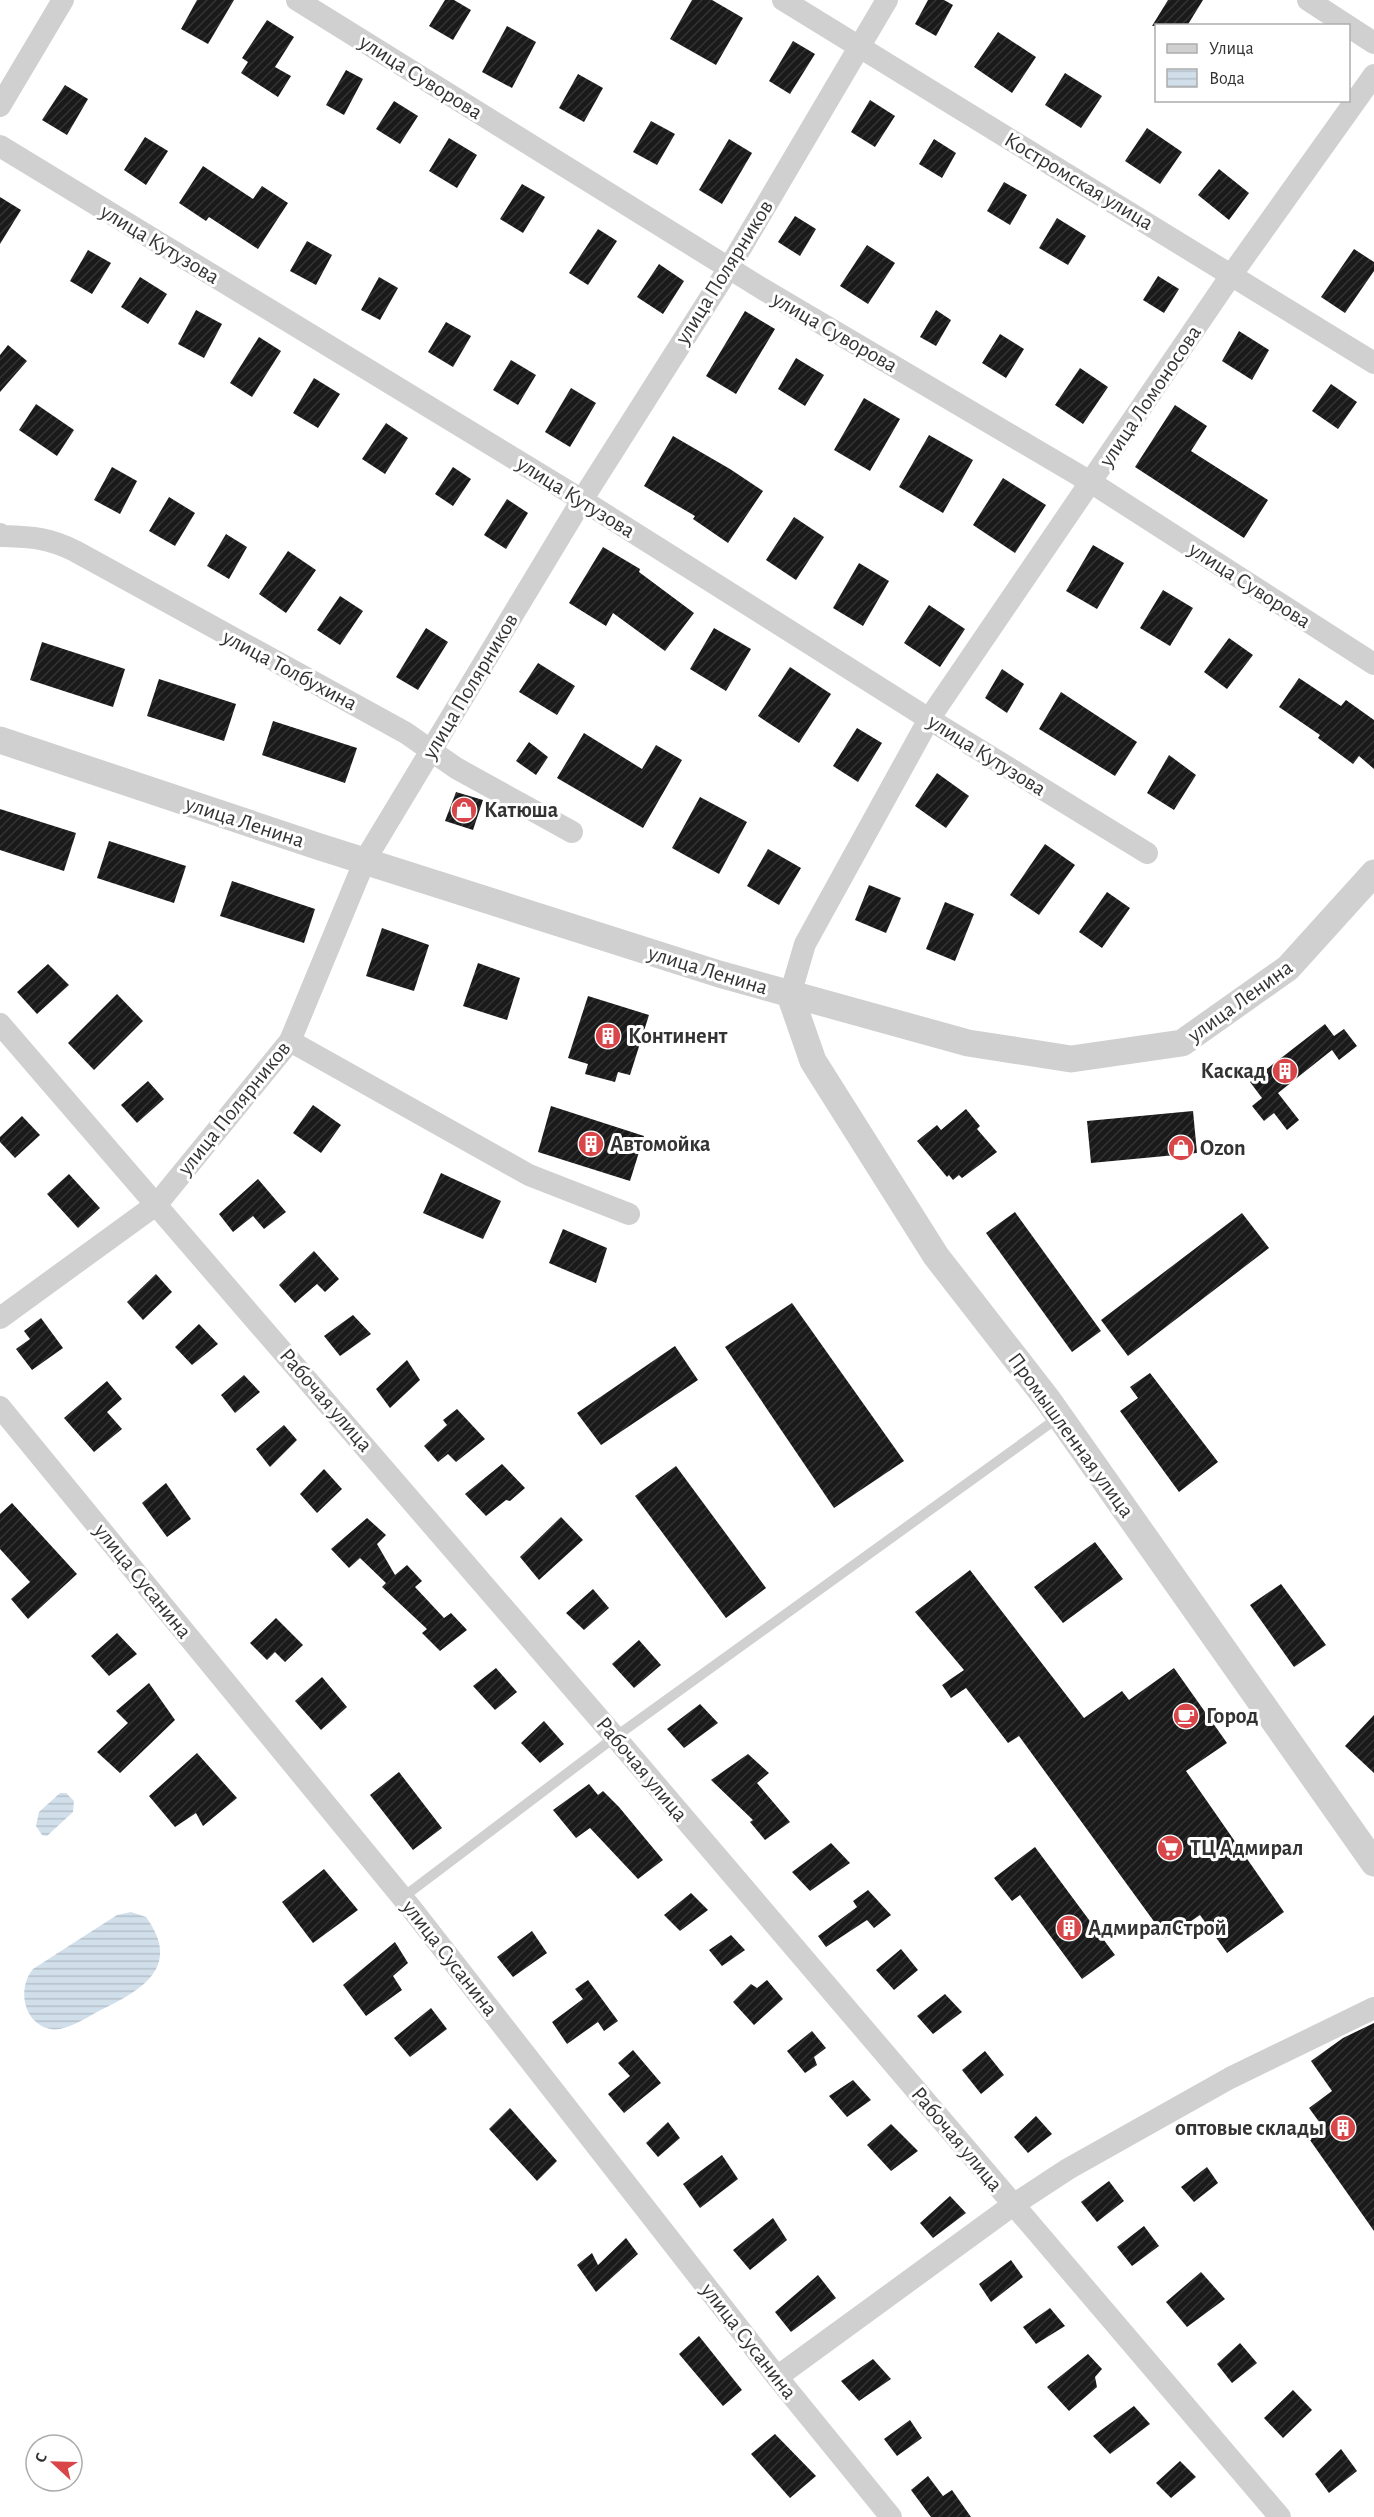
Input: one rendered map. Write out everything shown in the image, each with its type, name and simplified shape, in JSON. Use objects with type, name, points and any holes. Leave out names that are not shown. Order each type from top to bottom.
[{"type":"street","points":[[0,105],[62,0]]},
{"type":"street","name":"улица Суворова","points":[[297,0],[729,268],[1092,483],[1374,664]]},
{"type":"street","name":"Костромская улица","points":[[783,0],[1374,363]]},
{"type":"street","name":"улица Полярников","points":[[0,1318],[157,1204],[290,1041],[365,860],[582,500],[729,268],[887,0]]},
{"type":"street","points":[[1308,0],[1345,24]]},
{"type":"street","points":[[1350,27],[1374,43]]},
{"type":"street","name":"улица Ломоносова","points":[[790,995],[805,944],[929,719],[1092,483],[1232,274],[1374,75]]},
{"type":"street","name":"улица Кутузова","points":[[0,147],[582,500],[929,719],[1147,853]]},
{"type":"street","name":"улица Толбухина","points":[[0,535],[54,541],[406,733],[456,768],[572,832]]},
{"type":"street","name":"улица Ленина","points":[[0,740],[365,860],[790,995],[968,1043],[1071,1059],[1182,1043],[1288,968],[1374,873]]},
{"type":"street","name":"Промышленная улица","points":[[790,995],[813,1061],[930,1246],[1059,1417],[1374,1863]]},
{"type":"street","name":"Рабочая улица","points":[[0,1024],[615,1737],[1280,2517]]},
{"type":"street","points":[[290,1041],[529,1175],[629,1214]]},
{"type":"street","name":"улица Сусанина","points":[[0,1407],[402,1898],[777,2377],[891,2517]]},
{"type":"street","points":[[777,2377],[1013,2205],[1068,2169],[1230,2078],[1374,2008]]},
{"type":"lane","points":[[402,1898],[615,1737],[1059,1417]]},
{"type":"water","points":[[60,1793],[66,1793],[74,1801],[73,1812],[47,1836],[42,1835],[36,1826],[39,1812]]},
{"type":"water","points":[[131,1912],[146,1917],[156,1935],[160,1951],[158,1965],[151,1976],[141,1987],[127,1996],[68,2027],[50,2029],[34,2020],[25,2004],[24,1995],[28,1977],[33,1969],[117,1915]]},
{"type":"building","points":[[197,0],[234,0],[208,44],[181,29]]},
{"type":"building","points":[[445,0],[454,0],[471,10],[453,40],[429,26]]},
{"type":"building","points":[[692,0],[712,0],[743,18],[716,65],[670,39]]},
{"type":"building","points":[[928,0],[944,0],[953,5],[936,36],[915,24]]},
{"type":"building","points":[[1168,0],[1203,0],[1188,24],[1155,24],[1152,26]]},
{"type":"building","points":[[267,20],[294,37],[275,67],[291,76],[278,97],[241,73],[248,62],[242,58]]},
{"type":"building","points":[[507,26],[536,42],[512,88],[482,72]]},
{"type":"building","points":[[998,32],[1036,57],[1012,93],[974,67]]},
{"type":"building","points":[[793,41],[815,54],[790,94],[769,81]]},
{"type":"building","points":[[346,70],[363,79],[344,115],[326,105]]},
{"type":"building","points":[[1065,73],[1102,96],[1081,128],[1045,105]]},
{"type":"building","points":[[578,74],[603,88],[584,122],[559,108]]},
{"type":"building","points":[[65,85],[88,99],[67,135],[42,120]]},
{"type":"building","points":[[870,100],[895,116],[875,147],[851,132]]},
{"type":"building","points":[[394,101],[418,116],[400,144],[376,129]]},
{"type":"building","points":[[651,121],[675,134],[657,165],[633,152]]},
{"type":"building","points":[[1147,128],[1182,152],[1160,184],[1125,161]]},
{"type":"building","points":[[145,137],[168,151],[146,185],[124,170]]},
{"type":"building","points":[[449,138],[477,155],[457,188],[429,171]]},
{"type":"building","points":[[729,139],[752,153],[722,204],[699,190]]},
{"type":"building","points":[[934,139],[956,153],[942,178],[919,164]]},
{"type":"building","points":[[203,166],[253,199],[262,186],[288,203],[258,249],[209,217],[206,221],[179,203]]},
{"type":"building","points":[[1219,169],[1249,193],[1229,220],[1198,195]]},
{"type":"building","points":[[1004,182],[1027,195],[1010,225],[987,211]]},
{"type":"building","points":[[522,184],[545,197],[523,233],[500,219]]},
{"type":"building","points":[[0,197],[21,210],[0,244]]},
{"type":"building","points":[[795,216],[816,229],[800,256],[778,242]]},
{"type":"building","points":[[1057,218],[1086,236],[1068,265],[1039,248]]},
{"type":"building","points":[[598,229],[617,241],[588,285],[569,273]]},
{"type":"building","points":[[307,241],[332,255],[316,285],[290,271]]},
{"type":"building","points":[[867,245],[895,263],[868,304],[840,286]]},
{"type":"building","points":[[1354,249],[1374,262],[1374,271],[1345,313],[1321,297]]},
{"type":"building","points":[[88,250],[111,263],[92,294],[70,281]]},
{"type":"building","points":[[659,264],[684,281],[663,314],[637,297]]},
{"type":"building","points":[[1158,276],[1179,289],[1164,313],[1143,300]]},
{"type":"building","points":[[140,277],[167,294],[148,324],[121,307]]},
{"type":"building","points":[[379,277],[398,288],[380,320],[361,310]]},
{"type":"building","points":[[196,310],[222,324],[204,358],[178,344]]},
{"type":"building","points":[[936,310],[951,320],[936,346],[920,337]]},
{"type":"building","points":[[745,311],[775,329],[736,394],[706,376]]},
{"type":"building","points":[[446,322],[471,336],[453,367],[428,352]]},
{"type":"building","points":[[1239,331],[1269,350],[1252,380],[1222,361]]},
{"type":"building","points":[[1000,334],[1024,349],[1006,378],[982,363]]},
{"type":"building","points":[[259,337],[281,351],[252,397],[230,383]]},
{"type":"building","points":[[8,345],[27,361],[0,392],[0,355]]},
{"type":"building","points":[[796,358],[824,375],[805,406],[778,389]]},
{"type":"building","points":[[511,360],[536,375],[518,405],[493,390]]},
{"type":"building","points":[[1080,368],[1108,387],[1083,424],[1055,405]]},
{"type":"building","points":[[314,378],[340,394],[318,428],[293,413]]},
{"type":"building","points":[[1331,384],[1357,402],[1338,429],[1312,411]]},
{"type":"building","points":[[571,388],[596,403],[570,447],[545,432]]},
{"type":"building","points":[[864,398],[900,419],[870,471],[834,450]]},
{"type":"building","points":[[36,404],[74,430],[57,456],[19,430]]},
{"type":"building","points":[[1175,405],[1207,426],[1191,451],[1268,500],[1244,538],[1135,467]]},
{"type":"building","points":[[386,423],[408,438],[385,474],[362,459]]},
{"type":"building","points":[[929,435],[973,460],[943,513],[899,487]]},
{"type":"building","points":[[673,436],[763,491],[728,543],[693,519],[695,516],[644,486]]},
{"type":"building","points":[[112,467],[137,481],[120,514],[94,500]]},
{"type":"building","points":[[453,467],[471,479],[453,506],[435,494]]},
{"type":"building","points":[[1003,478],[1046,505],[1015,553],[973,525]]},
{"type":"building","points":[[169,497],[195,513],[175,546],[149,531]]},
{"type":"building","points":[[507,499],[528,513],[506,549],[484,535]]},
{"type":"building","points":[[794,517],[824,537],[796,580],[766,560]]},
{"type":"building","points":[[226,534],[247,547],[229,579],[207,566]]},
{"type":"building","points":[[1093,545],[1124,563],[1097,609],[1066,591]]},
{"type":"building","points":[[603,547],[640,569],[639,572],[694,613],[665,651],[613,613],[606,626],[569,603]]},
{"type":"building","points":[[288,551],[316,570],[286,613],[259,594]]},
{"type":"building","points":[[859,563],[889,581],[863,626],[833,608]]},
{"type":"building","points":[[1163,590],[1193,608],[1170,646],[1140,628]]},
{"type":"building","points":[[340,596],[363,611],[340,645],[317,630]]},
{"type":"building","points":[[929,605],[965,629],[940,667],[904,643]]},
{"type":"building","points":[[426,628],[448,642],[418,690],[396,677]]},
{"type":"building","points":[[714,628],[751,649],[726,691],[690,669]]},
{"type":"building","points":[[1229,638],[1253,655],[1227,689],[1204,672]]},
{"type":"building","points":[[42,642],[125,669],[113,707],[30,680]]},
{"type":"building","points":[[538,663],[575,686],[557,715],[519,692]]},
{"type":"building","points":[[790,667],[831,694],[799,743],[758,716]]},
{"type":"building","points":[[1002,669],[1024,684],[1007,713],[985,698]]},
{"type":"building","points":[[1299,678],[1341,706],[1346,700],[1374,720],[1374,769],[1359,756],[1353,764],[1318,738],[1320,735],[1279,707]]},
{"type":"building","points":[[159,679],[236,704],[224,741],[147,716]]},
{"type":"building","points":[[1061,692],[1137,742],[1115,776],[1039,729]]},
{"type":"building","points":[[273,721],[357,748],[345,783],[262,755]]},
{"type":"building","points":[[857,728],[882,743],[858,782],[833,766]]},
{"type":"building","points":[[584,733],[642,769],[656,745],[682,760],[643,828],[557,778]]},
{"type":"building","points":[[529,742],[548,757],[536,775],[516,761]]},
{"type":"building","points":[[1169,755],[1196,775],[1174,810],[1147,793]]},
{"type":"building","points":[[937,773],[969,796],[946,828],[915,806]]},
{"type":"building","name":"Катюша","points":[[456,792],[483,800],[473,830],[445,821]]},
{"type":"building","points":[[700,797],[747,822],[719,874],[672,848]]},
{"type":"building","points":[[0,809],[76,833],[64,871],[0,850]]},
{"type":"building","points":[[109,841],[186,866],[174,903],[97,878]]},
{"type":"building","points":[[1045,844],[1075,865],[1039,915],[1010,895]]},
{"type":"building","points":[[768,849],[801,868],[779,905],[747,886]]},
{"type":"building","points":[[232,881],[315,909],[304,943],[220,916]]},
{"type":"building","points":[[869,885],[901,898],[886,933],[855,920]]},
{"type":"building","points":[[1107,892],[1130,908],[1102,948],[1079,932]]},
{"type":"building","points":[[945,902],[974,914],[955,961],[926,949]]},
{"type":"building","points":[[382,928],[429,945],[414,991],[366,976]]},
{"type":"building","points":[[478,963],[520,978],[507,1020],[463,1006]]},
{"type":"building","points":[[48,964],[69,985],[37,1014],[17,992]]},
{"type":"building","points":[[117,994],[143,1021],[94,1070],[68,1043]]},
{"type":"building","name":"Континент","points":[[588,996],[649,1015],[630,1075],[618,1072],[615,1082],[585,1074],[588,1064],[568,1058]]},
{"type":"building","name":"Каскад","points":[[1325,1024],[1334,1036],[1344,1029],[1357,1046],[1339,1060],[1332,1050],[1278,1093],[1299,1120],[1287,1130],[1274,1113],[1264,1121],[1252,1106],[1262,1098],[1250,1082]]},
{"type":"building","points":[[148,1081],[164,1099],[137,1123],[121,1105]]},
{"type":"building","points":[[313,1105],[341,1125],[321,1153],[293,1133]]},
{"type":"building","name":"Автомойка","points":[[551,1106],[644,1136],[630,1181],[538,1152]]},
{"type":"building","points":[[966,1109],[980,1126],[977,1129],[997,1152],[962,1178],[959,1175],[953,1180],[949,1175],[947,1177],[917,1141],[937,1125],[941,1130]]},
{"type":"building","points":[[1193,1111],[1197,1153],[1091,1163],[1087,1121]]},
{"type":"building","points":[[22,1116],[40,1135],[15,1158],[0,1142],[0,1137]]},
{"type":"building","points":[[441,1173],[501,1201],[483,1239],[423,1213]]},
{"type":"building","points":[[69,1174],[100,1208],[78,1228],[47,1194]]},
{"type":"building","points":[[258,1179],[286,1212],[264,1229],[253,1216],[233,1232],[219,1214]]},
{"type":"building","points":[[1015,1212],[1101,1331],[1072,1352],[986,1233]]},
{"type":"building","points":[[1242,1213],[1269,1248],[1128,1356],[1101,1320]]},
{"type":"building","points":[[563,1229],[607,1248],[596,1283],[549,1263]]},
{"type":"building","points":[[314,1251],[339,1279],[325,1292],[317,1284],[295,1303],[279,1285]]},
{"type":"building","points":[[156,1274],[172,1292],[143,1320],[127,1302]]},
{"type":"building","points":[[792,1303],[904,1461],[834,1508],[725,1347]]},
{"type":"building","points":[[353,1315],[371,1334],[340,1356],[324,1336]]},
{"type":"building","points":[[41,1318],[63,1348],[32,1370],[16,1349],[30,1339],[24,1331]]},
{"type":"building","points":[[199,1324],[218,1344],[192,1365],[175,1347]]},
{"type":"building","points":[[675,1346],[698,1380],[601,1445],[577,1413]]},
{"type":"building","points":[[407,1360],[420,1380],[390,1408],[376,1389]]},
{"type":"building","points":[[1150,1373],[1218,1462],[1179,1492],[1120,1411],[1138,1398],[1130,1387]]},
{"type":"building","points":[[244,1375],[260,1392],[235,1413],[221,1395]]},
{"type":"building","points":[[107,1381],[122,1399],[107,1412],[122,1429],[94,1452],[64,1418]]},
{"type":"building","points":[[457,1409],[485,1439],[456,1462],[448,1454],[438,1462],[424,1446],[447,1425],[443,1420]]},
{"type":"building","points":[[284,1425],[297,1440],[270,1467],[256,1449]]},
{"type":"building","points":[[502,1464],[525,1488],[510,1501],[506,1500],[486,1516],[465,1494]]},
{"type":"building","points":[[676,1466],[766,1588],[726,1618],[635,1496]]},
{"type":"building","points":[[324,1469],[342,1489],[317,1513],[300,1494]]},
{"type":"building","points":[[166,1483],[191,1519],[167,1537],[142,1503]]},
{"type":"building","points":[[12,1503],[77,1574],[28,1619],[11,1599],[30,1582],[0,1549],[0,1514]]},
{"type":"building","points":[[561,1517],[583,1540],[539,1580],[520,1557]]},
{"type":"building","points":[[367,1518],[386,1535],[377,1544],[395,1575],[407,1565],[422,1581],[415,1587],[444,1618],[451,1613],[467,1630],[440,1651],[422,1633],[427,1629],[382,1587],[386,1583],[360,1558],[349,1568],[331,1549]]},
{"type":"building","points":[[1095,1542],[1123,1579],[1063,1623],[1034,1587]]},
{"type":"building","name":"ТЦ Адмирал","points":[[970,1570],[1084,1718],[1122,1691],[1129,1700],[1174,1668],[1227,1743],[1186,1771],[1284,1912],[1227,1953],[1200,1915],[1166,1938],[1019,1736],[1008,1743],[966,1688],[951,1698],[942,1685],[964,1670],[915,1612]]},
{"type":"building","points":[[1281,1584],[1326,1645],[1294,1667],[1250,1605]]},
{"type":"building","points":[[593,1589],[609,1608],[584,1630],[566,1613]]},
{"type":"building","points":[[276,1618],[303,1645],[285,1662],[275,1652],[267,1660],[250,1643]]},
{"type":"building","points":[[117,1633],[137,1654],[109,1676],[91,1656]]},
{"type":"building","points":[[639,1640],[661,1665],[634,1688],[612,1664]]},
{"type":"building","points":[[496,1668],[517,1692],[495,1710],[473,1686]]},
{"type":"building","points":[[322,1677],[347,1707],[321,1730],[295,1701]]},
{"type":"building","points":[[149,1683],[175,1720],[120,1773],[97,1752],[128,1723],[116,1711]]},
{"type":"building","points":[[700,1704],[718,1723],[684,1748],[667,1729]]},
{"type":"building","points":[[1374,1715],[1374,1773],[1345,1746]]},
{"type":"building","points":[[544,1721],[564,1744],[540,1763],[521,1743]]},
{"type":"building","points":[[197,1753],[237,1798],[203,1826],[196,1813],[175,1827],[149,1796]]},
{"type":"building","points":[[748,1754],[769,1773],[757,1783],[790,1822],[765,1840],[750,1822],[753,1820],[711,1780]]},
{"type":"building","points":[[399,1772],[442,1828],[413,1850],[370,1795]]},
{"type":"building","points":[[589,1784],[598,1795],[603,1791],[619,1807],[663,1860],[638,1879],[590,1828],[576,1838],[553,1810]]},
{"type":"building","points":[[831,1843],[850,1863],[810,1891],[792,1872]]},
{"type":"building","name":"АдмиралСтрой","points":[[1035,1847],[1115,1955],[1082,1979],[1020,1895],[1012,1901],[994,1878]]},
{"type":"building","points":[[324,1869],[358,1910],[313,1943],[282,1902]]},
{"type":"building","points":[[868,1890],[891,1915],[874,1928],[867,1920],[826,1947],[818,1936],[857,1907],[853,1901]]},
{"type":"building","points":[[691,1893],[708,1910],[680,1931],[664,1915]]},
{"type":"building","points":[[532,1931],[547,1953],[513,1977],[497,1957]]},
{"type":"building","points":[[731,1935],[745,1950],[722,1966],[709,1950]]},
{"type":"building","points":[[395,1942],[408,1963],[393,1976],[402,1990],[366,2016],[343,1985]]},
{"type":"building","points":[[901,1949],[918,1970],[894,1990],[876,1970]]},
{"type":"building","points":[[588,1980],[618,2021],[604,2031],[598,2022],[567,2044],[552,2022],[583,1999],[575,1989]]},
{"type":"building","points":[[767,1980],[783,1999],[754,2025],[733,2002],[751,1984],[757,1988]]},
{"type":"building","points":[[945,1994],[962,2012],[933,2034],[917,2016]]},
{"type":"building","points":[[431,2008],[447,2029],[410,2057],[394,2038]]},
{"type":"building","name":"оптовые склады","points":[[1374,2023],[1374,2231],[1305,2133],[1320,2123],[1309,2108],[1332,2091],[1311,2061],[1343,2038]]},
{"type":"building","points":[[812,2031],[826,2048],[814,2057],[817,2065],[805,2073],[787,2051]]},
{"type":"building","points":[[633,2050],[661,2083],[624,2113],[608,2094],[630,2076],[618,2063]]},
{"type":"building","points":[[985,2051],[1004,2075],[981,2094],[962,2070]]},
{"type":"building","points":[[853,2080],[871,2100],[847,2117],[829,2096]]},
{"type":"building","points":[[510,2108],[557,2161],[537,2181],[489,2129]]},
{"type":"building","points":[[1036,2116],[1052,2134],[1028,2153],[1014,2137]]},
{"type":"building","points":[[668,2122],[680,2138],[658,2157],[646,2143]]},
{"type":"building","points":[[891,2124],[918,2151],[891,2171],[867,2145]]},
{"type":"building","points":[[722,2155],[738,2179],[700,2208],[683,2184]]},
{"type":"building","points":[[1207,2167],[1218,2183],[1194,2202],[1181,2187]]},
{"type":"building","points":[[1109,2181],[1124,2201],[1097,2222],[1081,2202]]},
{"type":"building","points":[[950,2196],[966,2213],[933,2238],[920,2223]]},
{"type":"building","points":[[773,2218],[787,2240],[750,2270],[733,2250]]},
{"type":"building","points":[[1144,2226],[1159,2246],[1132,2266],[1117,2247]]},
{"type":"building","points":[[626,2238],[638,2254],[596,2292],[577,2265],[592,2253],[598,2265]]},
{"type":"building","points":[[1011,2260],[1023,2277],[991,2302],[979,2284]]},
{"type":"building","points":[[1201,2272],[1225,2299],[1187,2327],[1166,2302]]},
{"type":"building","points":[[818,2275],[836,2298],[791,2332],[775,2312]]},
{"type":"building","points":[[1050,2308],[1065,2326],[1036,2344],[1023,2327]]},
{"type":"building","points":[[699,2336],[742,2390],[723,2406],[679,2354]]},
{"type":"building","points":[[1240,2343],[1257,2363],[1232,2383],[1217,2364]]},
{"type":"building","points":[[1088,2354],[1102,2369],[1095,2377],[1097,2387],[1069,2411],[1047,2387]]},
{"type":"building","points":[[873,2359],[891,2379],[859,2401],[841,2381]]},
{"type":"building","points":[[1293,2390],[1312,2410],[1283,2438],[1264,2418]]},
{"type":"building","points":[[1134,2406],[1150,2424],[1110,2454],[1093,2436]]},
{"type":"building","points":[[910,2420],[922,2438],[897,2456],[884,2439]]},
{"type":"building","points":[[775,2434],[816,2476],[790,2498],[751,2454]]},
{"type":"building","points":[[1341,2449],[1357,2471],[1329,2493],[1315,2474]]},
{"type":"building","points":[[1180,2461],[1196,2477],[1171,2498],[1156,2483]]},
{"type":"building","points":[[928,2476],[943,2496],[952,2490],[971,2517],[931,2517],[911,2490]]},
{"type":"place","name":"Катюша","points":[[464,810]]},
{"type":"place","name":"Континент","points":[[608,1036]]},
{"type":"place","name":"Каскад","points":[[1285,1071]]},
{"type":"place","name":"Автомойка","points":[[591,1144]]},
{"type":"place","name":"Ozon","points":[[1181,1148]]},
{"type":"place","name":"Город","points":[[1186,1716]]},
{"type":"place","name":"ТЦ Адмирал","points":[[1170,1848]]},
{"type":"place","name":"АдмиралСтрой","points":[[1069,1928]]},
{"type":"place","name":"оптовые склады","points":[[1343,2128]]}]
